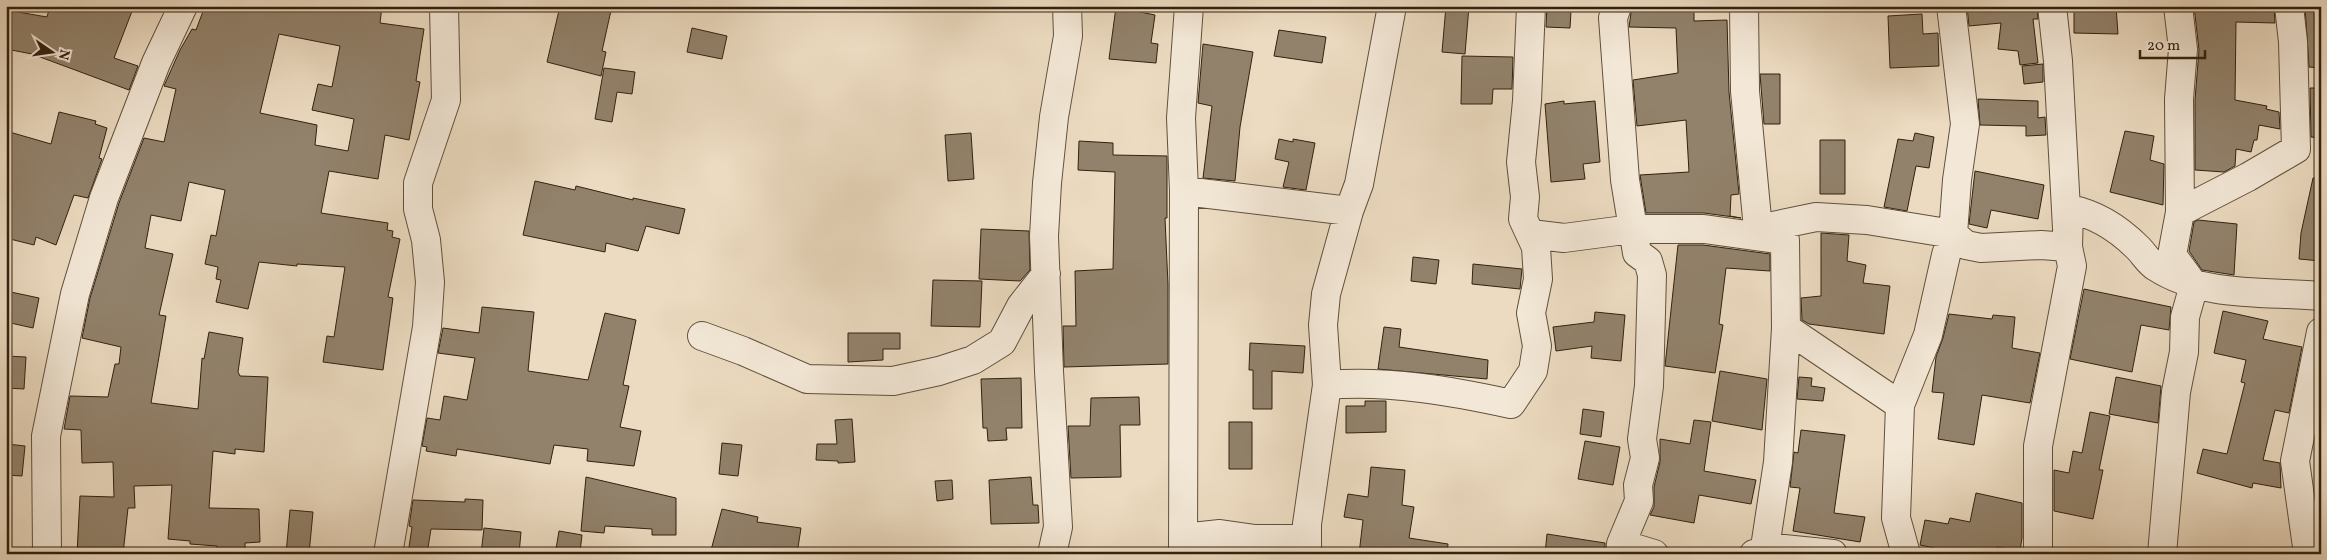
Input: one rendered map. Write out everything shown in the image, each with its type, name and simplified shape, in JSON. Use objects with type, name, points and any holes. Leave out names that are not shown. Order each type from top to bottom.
[{"type":"street","points":[[47,554],[46,436],[75,294],[104,198],[156,63],[183,6]]},
{"type":"street","points":[[388,554],[427,327],[430,282],[426,240],[418,209],[418,183],[446,100],[444,6]]},
{"type":"street","points":[[1052,554],[1058,527],[1044,236],[1054,117],[1068,36],[1067,6]]},
{"type":"street","points":[[1189,6],[1181,118],[1184,191],[1184,546],[1220,534],[1307,546],[1306,524],[1327,385],[1323,325],[1326,294],[1349,211],[1359,184],[1392,6]]},
{"type":"street","points":[[1327,385],[1347,383],[1461,393],[1511,404],[1533,371],[1537,346],[1531,313],[1538,279],[1536,247],[1523,219],[1525,197],[1521,162],[1527,101],[1531,6]]},
{"type":"street","points":[[1617,6],[1613,18],[1625,180],[1637,253],[1648,261],[1652,275],[1649,386],[1642,439],[1645,458],[1638,486],[1638,501],[1620,549],[1654,554]]},
{"type":"street","points":[[1744,6],[1745,91],[1758,229]]},
{"type":"street","points":[[1906,554],[1896,518],[1900,405],[1928,335],[1946,256],[1953,234],[1957,180],[1966,124],[1951,6]]},
{"type":"street","points":[[2038,554],[2038,446],[2072,266],[2068,247],[2058,61],[2052,6]]},
{"type":"street","points":[[2178,6],[2182,49],[2179,99],[2180,212],[2172,255],[2194,285]]},
{"type":"street","points":[[2180,212],[2248,177],[2296,149],[2290,6]]},
{"type":"street","points":[[1184,191],[1349,211]]},
{"type":"street","points":[[2068,247],[2069,209],[2088,213],[2112,226],[2137,247],[2155,267],[2194,285],[2232,291],[2321,296]]},
{"type":"street","points":[[1758,229],[1816,218],[1867,220],[1953,234],[1966,244],[1980,248],[2041,245],[2068,247]]},
{"type":"street","points":[[1531,234],[1564,238],[1632,229],[1704,230],[1785,240]]},
{"type":"street","points":[[1758,229],[1782,230],[1785,240],[1786,328],[1778,462],[1761,553]]},
{"type":"street","points":[[702,336],[743,351],[807,379],[893,381],[939,371],[973,360],[1002,342],[1021,306],[1046,274]]},
{"type":"street","points":[[2162,554],[2176,392],[2184,352],[2184,317],[2194,285]]},
{"type":"street","points":[[1786,328],[1900,405]]},
{"type":"street","points":[[2308,554],[2295,461],[2321,332]]},
{"type":"street","points":[[1761,553],[1775,548],[1833,554]]},
{"type":"building","points":[[50,6],[134,6],[114,58],[138,66],[129,90],[32,54],[6,49],[6,10],[47,17]]},
{"type":"building","points":[[205,6],[382,6],[380,23],[424,29],[416,81],[420,82],[409,140],[385,135],[378,179],[329,171],[321,213],[388,223],[387,230],[393,231],[392,237],[400,239],[388,297],[393,298],[383,370],[323,362],[327,336],[334,337],[345,267],[297,264],[297,266],[259,262],[248,309],[216,302],[221,280],[216,279],[218,267],[205,264],[211,235],[216,236],[225,190],[189,182],[181,221],[151,215],[145,248],[173,254],[159,315],[166,316],[151,403],[198,409],[202,358],[204,359],[209,332],[243,338],[238,372],[240,376],[268,377],[264,452],[235,449],[235,454],[213,451],[209,508],[259,509],[260,542],[245,543],[245,551],[217,551],[217,546],[190,544],[190,541],[168,539],[172,485],[134,486],[135,508],[128,508],[123,554],[77,554],[80,496],[114,497],[113,462],[82,463],[81,430],[64,429],[70,396],[108,397],[115,364],[119,364],[121,347],[82,338],[90,298],[119,203],[144,138],[164,142],[176,89],[164,86],[180,50],[192,29],[196,30]],"holes":[[[279,34],[340,46],[332,87],[318,84],[312,110],[354,119],[348,151],[315,145],[317,125],[260,113]]]},
{"type":"building","points":[[560,6],[612,6],[602,51],[606,52],[601,76],[547,62]]},
{"type":"building","points":[[1446,6],[1469,6],[1465,54],[1442,52]]},
{"type":"building","points":[[1547,6],[1560,6],[1560,10],[1571,11],[1570,28],[1546,27]]},
{"type":"building","points":[[1632,6],[1694,8],[1694,21],[1727,20],[1729,92],[1739,194],[1731,195],[1730,216],[1741,218],[1704,213],[1646,213],[1640,175],[1689,172],[1686,120],[1637,126],[1633,80],[1678,73],[1676,28],[1629,27]]},
{"type":"building","points":[[1967,6],[2037,6],[2038,19],[2033,19],[2038,63],[2020,65],[2018,51],[1998,49],[2001,23],[1969,26]]},
{"type":"building","points":[[2074,6],[2116,6],[2118,34],[2074,33]]},
{"type":"building","points":[[2194,6],[2274,6],[2275,23],[2236,22],[2235,100],[2267,106],[2266,109],[2279,112],[2280,129],[2259,125],[2257,140],[2254,140],[2251,152],[2236,149],[2235,166],[2224,172],[2195,170],[2195,100],[2199,50]]},
{"type":"building","points":[[1116,7],[1155,15],[1151,43],[1158,44],[1156,63],[1109,59]]},
{"type":"building","points":[[2305,7],[2321,8],[2321,68],[2309,67]]},
{"type":"building","points":[[1922,14],[1923,34],[1938,33],[1939,66],[1890,68],[1888,16]]},
{"type":"building","points":[[692,28],[727,36],[722,59],[687,52]]},
{"type":"building","points":[[1279,30],[1326,37],[1322,63],[1274,56]]},
{"type":"building","points":[[1203,44],[1253,52],[1240,127],[1235,181],[1203,178],[1212,106],[1198,103]]},
{"type":"building","points":[[1462,56],[1513,57],[1512,89],[1493,89],[1492,104],[1461,104]]},
{"type":"building","points":[[2043,64],[2043,82],[2024,84],[2022,66]]},
{"type":"building","points":[[604,68],[635,72],[632,94],[617,92],[612,122],[595,119]]},
{"type":"building","points":[[1760,74],[1780,74],[1780,124],[1764,124]]},
{"type":"building","points":[[2310,88],[2321,88],[2321,138],[2311,137]]},
{"type":"building","points":[[1978,99],[2038,101],[2038,118],[2045,117],[2046,135],[2026,136],[2026,126],[1980,125]]},
{"type":"building","points":[[1564,101],[1564,104],[1595,101],[1600,162],[1583,164],[1585,179],[1551,182],[1545,104]]},
{"type":"building","points":[[59,112],[96,121],[95,124],[107,128],[99,158],[102,159],[88,198],[74,195],[56,245],[36,237],[34,245],[6,238],[6,131],[51,144]]},
{"type":"building","points":[[2125,131],[2154,136],[2150,160],[2164,164],[2163,205],[2110,192]]},
{"type":"building","points":[[971,133],[974,179],[948,181],[945,135]]},
{"type":"building","points":[[1915,133],[1934,137],[1929,168],[1916,166],[1907,211],[1884,207],[1898,139],[1913,141]]},
{"type":"building","points":[[1279,139],[1293,142],[1293,139],[1315,143],[1306,190],[1283,187],[1289,162],[1275,159]]},
{"type":"building","points":[[1820,140],[1845,140],[1845,194],[1820,194]]},
{"type":"building","points":[[1079,141],[1113,143],[1113,155],[1167,156],[1167,218],[1165,218],[1168,285],[1168,364],[1064,367],[1063,326],[1076,326],[1075,271],[1113,269],[1115,172],[1078,170]]},
{"type":"building","points":[[1975,171],[2044,185],[2038,219],[1991,210],[1987,228],[1969,224]]},
{"type":"building","points":[[2313,178],[2321,178],[2321,261],[2299,259],[2301,233]]},
{"type":"building","points":[[535,181],[575,190],[576,186],[633,200],[633,198],[685,209],[679,234],[646,226],[638,251],[606,243],[605,252],[523,235]]},
{"type":"building","points":[[2198,220],[2237,224],[2234,275],[2202,270],[2189,251],[2194,222]]},
{"type":"building","points":[[981,229],[1029,231],[1030,270],[1020,281],[979,279]]},
{"type":"building","points":[[1821,233],[1849,235],[1847,261],[1866,265],[1863,283],[1890,286],[1884,334],[1809,324],[1802,320],[1801,298],[1821,296]]},
{"type":"building","points":[[1678,245],[1703,245],[1770,254],[1770,271],[1726,268],[1719,324],[1723,325],[1715,373],[1665,366]]},
{"type":"building","points":[[1413,257],[1439,260],[1436,284],[1411,281]]},
{"type":"building","points":[[1473,264],[1522,269],[1520,289],[1472,284]]},
{"type":"building","points":[[933,280],[982,281],[980,327],[931,326]]},
{"type":"building","points":[[2084,289],[2171,307],[2169,330],[2141,325],[2132,372],[2070,359]]},
{"type":"building","points":[[6,291],[39,298],[33,328],[6,322]]},
{"type":"building","points":[[482,307],[534,312],[528,371],[588,380],[605,313],[636,320],[623,385],[629,386],[620,427],[641,431],[634,466],[587,461],[588,449],[554,445],[550,464],[457,449],[456,456],[426,451],[427,447],[422,446],[427,418],[440,420],[444,396],[467,400],[475,358],[438,353],[443,328],[479,333]]},
{"type":"building","points":[[2223,311],[2268,321],[2263,339],[2302,347],[2289,413],[2275,410],[2263,460],[2280,463],[2281,488],[2253,483],[2252,488],[2197,473],[2203,449],[2227,454],[2245,383],[2241,382],[2246,360],[2214,353]]},
{"type":"building","points":[[1595,312],[1625,315],[1621,361],[1591,358],[1592,346],[1556,351],[1553,327],[1594,322]]},
{"type":"building","points":[[1949,314],[1992,319],[1993,315],[2015,317],[2012,348],[2040,353],[2030,403],[1982,395],[1974,445],[1938,439],[1944,393],[1932,392],[1936,357]]},
{"type":"building","points":[[1384,327],[1401,329],[1399,347],[1488,360],[1487,379],[1378,369]]},
{"type":"building","points":[[848,333],[900,333],[900,349],[883,349],[883,360],[848,362]]},
{"type":"building","points":[[1250,343],[1305,346],[1303,373],[1272,371],[1272,409],[1253,409],[1253,370],[1249,370]]},
{"type":"building","points":[[6,356],[26,357],[24,389],[6,388]]},
{"type":"building","points":[[1720,371],[1767,379],[1762,430],[1712,421]]},
{"type":"building","points":[[1799,377],[1812,378],[1811,386],[1825,388],[1823,401],[1797,399]]},
{"type":"building","points":[[2116,377],[2161,386],[2158,423],[2109,414]]},
{"type":"building","points":[[1021,378],[1022,428],[1006,428],[1007,440],[988,441],[987,428],[983,428],[981,379]]},
{"type":"building","points":[[1139,397],[1140,425],[1120,425],[1121,477],[1071,478],[1068,426],[1090,426],[1091,398]]},
{"type":"building","points":[[1365,401],[1386,401],[1386,432],[1346,433],[1346,406],[1365,406]]},
{"type":"building","points":[[1583,409],[1604,412],[1601,437],[1580,434]]},
{"type":"building","points":[[2090,412],[2110,416],[2099,470],[2103,470],[2093,519],[2054,511],[2054,470],[2069,473],[2073,451],[2082,453]]},
{"type":"building","points":[[852,419],[855,462],[838,463],[838,461],[816,460],[817,444],[837,444],[835,420]]},
{"type":"building","points":[[1694,420],[1711,422],[1704,471],[1756,480],[1751,504],[1699,495],[1694,523],[1650,515],[1654,507],[1654,487],[1660,462],[1660,439],[1690,444]]},
{"type":"building","points":[[1229,422],[1252,422],[1252,469],[1229,469]]},
{"type":"building","points":[[1801,430],[1845,435],[1834,513],[1865,517],[1860,542],[1793,531],[1800,488],[1790,487],[1794,452],[1798,453]]},
{"type":"building","points":[[1585,441],[1620,447],[1613,485],[1578,479]]},
{"type":"building","points":[[722,443],[742,445],[738,476],[719,474]]},
{"type":"building","points":[[7,444],[25,446],[22,476],[6,475]]},
{"type":"building","points":[[1371,467],[1405,470],[1402,505],[1414,507],[1409,538],[1448,544],[1447,554],[1359,554],[1363,520],[1344,517],[1348,494],[1368,497]]},
{"type":"building","points":[[586,477],[676,498],[676,535],[652,535],[652,529],[605,526],[604,533],[581,531]]},
{"type":"building","points":[[1031,477],[1033,505],[1038,505],[1039,523],[991,524],[989,480]]},
{"type":"building","points":[[952,480],[953,499],[937,501],[935,481]]},
{"type":"building","points":[[1976,493],[2022,503],[2020,551],[1997,547],[1996,554],[1964,554],[1920,545],[1925,520],[1948,524],[1950,518],[1970,522]]},
{"type":"building","points":[[465,499],[483,500],[482,530],[431,529],[427,554],[408,554],[412,527],[409,526],[413,500],[465,502]]},
{"type":"building","points":[[722,509],[758,517],[757,522],[801,528],[797,554],[710,554]]},
{"type":"building","points":[[290,510],[313,512],[309,554],[286,554]]},
{"type":"building","points":[[484,528],[521,532],[519,554],[481,554]]},
{"type":"building","points":[[559,531],[582,535],[580,552],[556,549]]},
{"type":"building","points":[[1547,534],[1605,543],[1605,554],[1545,554]]}]
